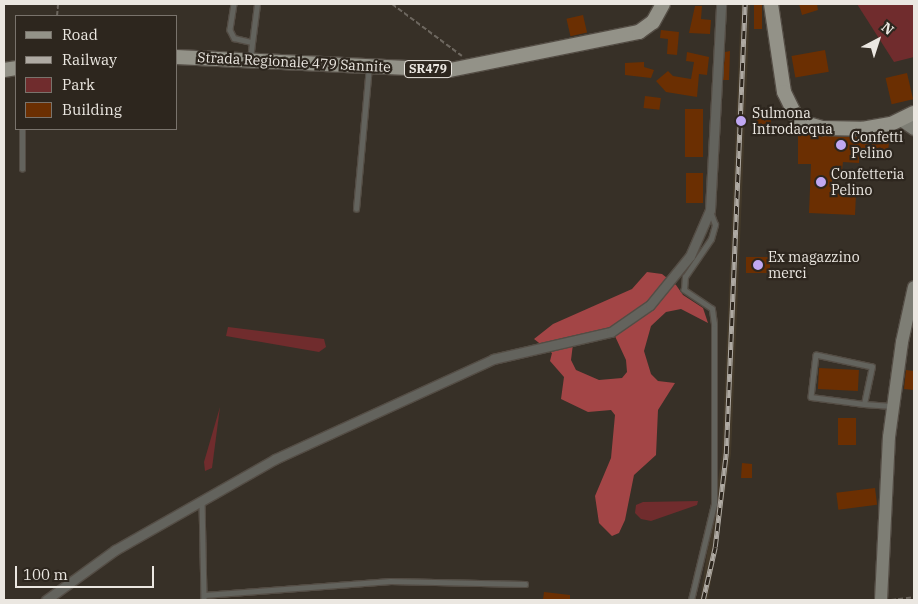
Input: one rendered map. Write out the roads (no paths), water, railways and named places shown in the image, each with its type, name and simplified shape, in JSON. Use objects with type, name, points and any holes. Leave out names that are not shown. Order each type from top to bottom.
[{"type":"main road","name":"Strada Regionale 479 Sannite","points":[[178,57],[450,70],[639,32],[653,22],[663,4]]},
{"type":"main road","points":[[771,4],[784,92],[798,121],[850,129],[902,120],[914,113]]},
{"type":"main road","points":[[902,120],[914,129]]},
{"type":"main road","points":[[882,600],[893,406],[914,287]]},
{"type":"street","points":[[46,600],[115,550],[275,459],[481,364],[521,350],[620,328],[662,294],[690,256],[710,210],[721,4]]},
{"type":"lane","points":[[234,4],[230,30],[234,38],[252,42]]},
{"type":"lane","points":[[250,60],[257,4]]},
{"type":"lane","points":[[356,210],[369,66]]},
{"type":"lane","points":[[22,130],[22,169]]},
{"type":"lane","points":[[691,600],[714,504],[714,324],[712,309],[684,290],[685,277],[711,238],[715,225],[710,210]]},
{"type":"lane","points":[[864,404],[872,367],[816,355],[811,397],[864,404],[893,406]]},
{"type":"lane","points":[[202,502],[204,598],[390,581],[525,584]]},
{"type":"railway","points":[[703,600],[715,547],[726,454],[745,4]]},
{"type":"place","name":"Sulmona Introdacqua","points":[[741,121]]},
{"type":"place","name":"Confetti Pelino","points":[[841,145]]},
{"type":"place","name":"Confetteria Pelino","points":[[821,182]]},
{"type":"place","name":"Ex magazzino merci","points":[[758,265]]}]
